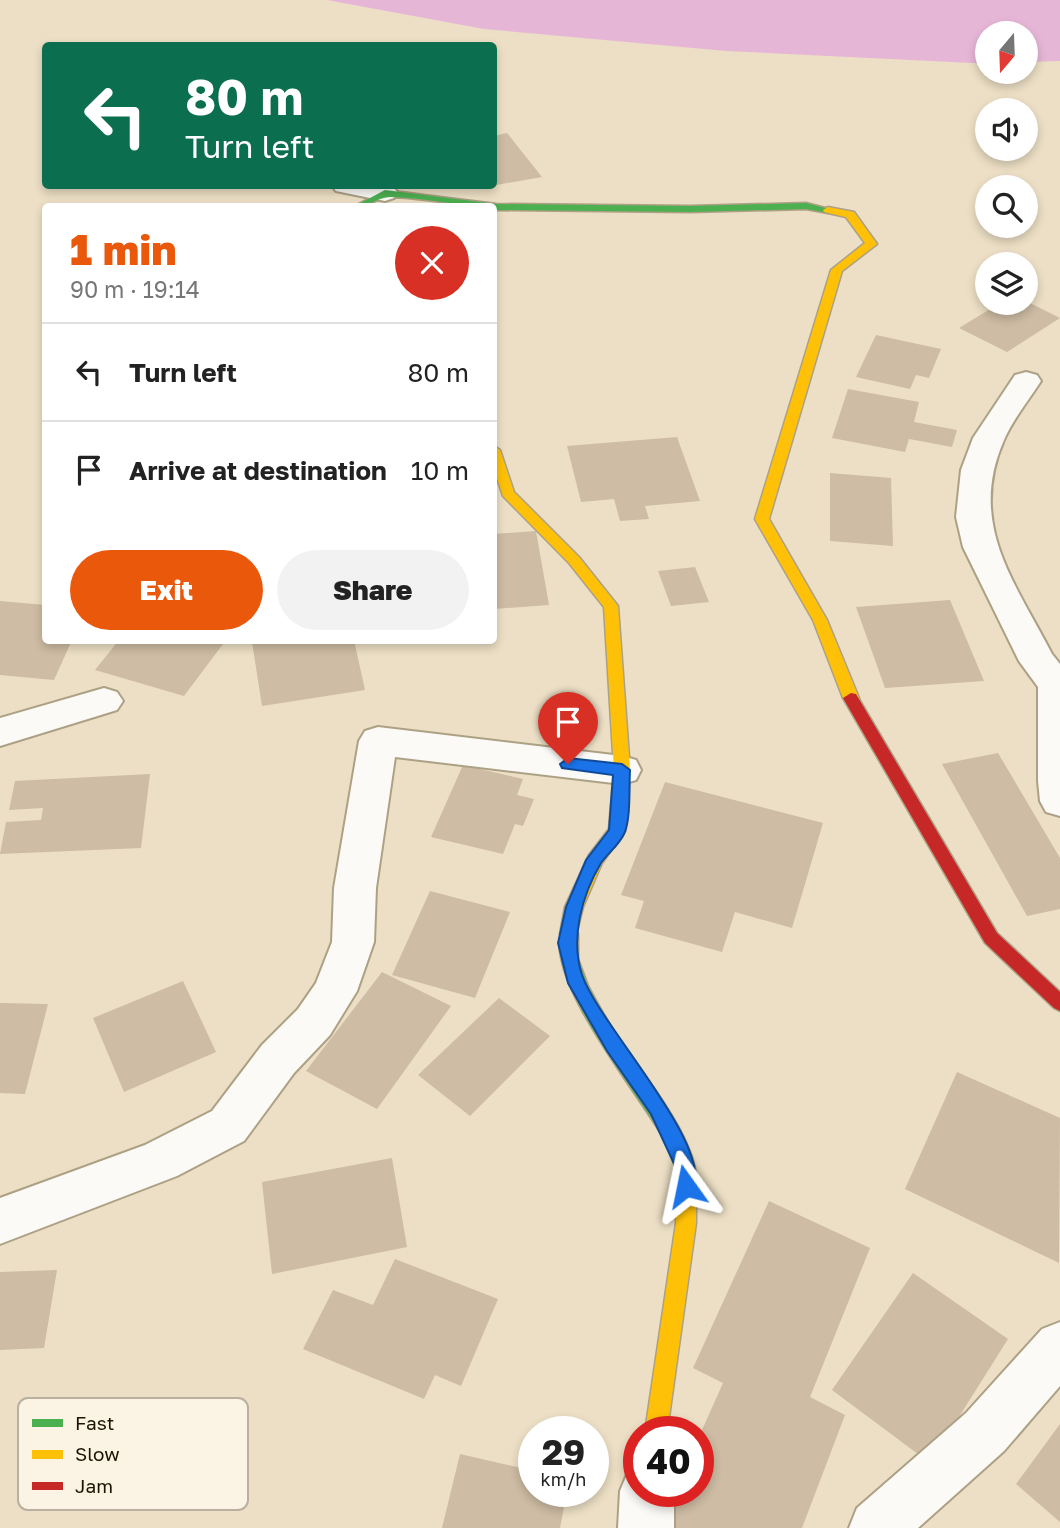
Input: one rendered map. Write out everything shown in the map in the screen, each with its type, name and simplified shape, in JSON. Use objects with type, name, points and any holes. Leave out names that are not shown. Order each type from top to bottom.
[{"type":"street","points":[[362,189],[470,203]]},
{"type":"street","points":[[366,203],[385,193]]},
{"type":"street","points":[[497,206],[690,209],[806,206],[850,214],[871,244],[837,270],[762,519],[820,620],[849,694],[888,758],[942,858],[991,938],[1060,1003]]},
{"type":"street","points":[[1026,381],[989,438],[976,470],[973,517],[980,547],[1037,661],[1059,678],[1057,781],[1060,801]]},
{"type":"street","points":[[497,459],[508,493],[574,560],[611,606],[622,770],[617,831],[594,860],[574,907],[567,943],[574,978],[614,1046],[658,1108],[686,1167],[686,1223],[658,1416]]},
{"type":"street","points":[[0,732],[104,701]]},
{"type":"street","points":[[0,1221],[160,1161],[228,1126],[278,1059],[314,1022],[335,991],[353,942],[355,888],[379,741],[622,770]]},
{"type":"street","points":[[877,1528],[985,1432],[1060,1347]]},
{"type":"street","points":[[646,1528],[647,1507]]},
{"type":"shaded area","points":[[327,0],[1060,0],[1060,61],[1038,62],[1038,21],[975,21],[975,63],[726,51],[484,29]]},
{"type":"building","points":[[507,133],[542,177],[497,185],[497,135]]},
{"type":"building","points":[[1038,307],[1060,318],[1007,352],[959,328],[980,315],[1038,315]]},
{"type":"building","points":[[876,335],[941,349],[929,378],[916,375],[910,389],[856,377]]},
{"type":"building","points":[[848,389],[919,402],[914,422],[957,430],[952,447],[909,439],[905,452],[832,438]]},
{"type":"building","points":[[677,437],[700,501],[645,506],[649,519],[620,521],[614,499],[581,502],[567,446]]},
{"type":"building","points":[[830,473],[891,478],[893,546],[830,541]]},
{"type":"building","points":[[536,531],[549,605],[497,609],[497,534]]},
{"type":"building","points":[[695,567],[709,602],[671,606],[658,571]]},
{"type":"building","points":[[950,600],[984,681],[885,688],[856,607]]},
{"type":"building","points":[[0,601],[42,605],[42,644],[70,644],[54,680],[0,675]]},
{"type":"building","points":[[116,644],[223,644],[184,696],[95,670]]},
{"type":"building","points":[[252,644],[355,644],[365,690],[262,706]]},
{"type":"building","points":[[998,753],[1060,858],[1060,909],[1027,916],[942,764]]},
{"type":"building","points":[[463,765],[523,779],[517,795],[534,799],[523,826],[515,824],[503,854],[431,837]]},
{"type":"building","points":[[150,774],[141,848],[0,854],[6,822],[41,820],[43,808],[9,810],[15,781]]},
{"type":"building","points":[[665,782],[823,823],[792,928],[735,912],[722,952],[635,928],[644,901],[621,895]]},
{"type":"building","points":[[430,891],[510,912],[475,998],[392,975]]},
{"type":"building","points":[[382,972],[451,1006],[377,1109],[306,1071]]},
{"type":"building","points":[[183,981],[216,1052],[124,1092],[93,1018]]},
{"type":"building","points":[[499,998],[550,1036],[470,1116],[418,1075]]},
{"type":"building","points":[[0,1003],[48,1004],[25,1094],[0,1093]]},
{"type":"building","points":[[957,1072],[1060,1118],[1059,1263],[905,1189]]},
{"type":"building","points":[[392,1158],[407,1247],[272,1274],[262,1182]]},
{"type":"building","points":[[769,1201],[870,1248],[810,1397],[845,1415],[802,1528],[660,1526],[668,1507],[714,1507],[714,1416],[708,1416],[723,1383],[693,1368]]},
{"type":"building","points":[[395,1259],[498,1299],[461,1386],[435,1375],[424,1399],[303,1349],[333,1290],[373,1305]]},
{"type":"building","points":[[57,1270],[44,1348],[0,1350],[0,1272]]},
{"type":"building","points":[[913,1273],[1008,1339],[930,1463],[832,1390]]},
{"type":"building","points":[[1060,1424],[1060,1522],[1016,1484]]},
{"type":"building","points":[[460,1454],[518,1467],[518,1507],[564,1507],[560,1528],[442,1528]]},
{"type":"traffic: fast","points":[[366,203],[385,193],[464,203]]},
{"type":"traffic: fast","points":[[497,207],[690,209],[806,206],[828,210]]},
{"type":"traffic: fast","points":[[569,934],[570,959],[579,988],[595,1018],[674,1140],[686,1170],[686,1198]]},
{"type":"traffic: slow","points":[[828,210],[850,214],[871,244],[837,270],[762,519],[820,620],[851,698]]},
{"type":"traffic: slow","points":[[497,459],[508,493],[574,560],[611,606],[622,770],[617,831],[595,860],[574,907],[569,934]]},
{"type":"traffic: slow","points":[[658,1416],[686,1223],[686,1198]]},
{"type":"traffic: jam","points":[[851,698],[991,938],[1060,1003]]},
{"type":"route","points":[[568,764],[622,770],[617,831],[594,860],[574,907],[567,943],[574,978],[614,1046],[658,1108],[686,1167],[686,1186]]}]
